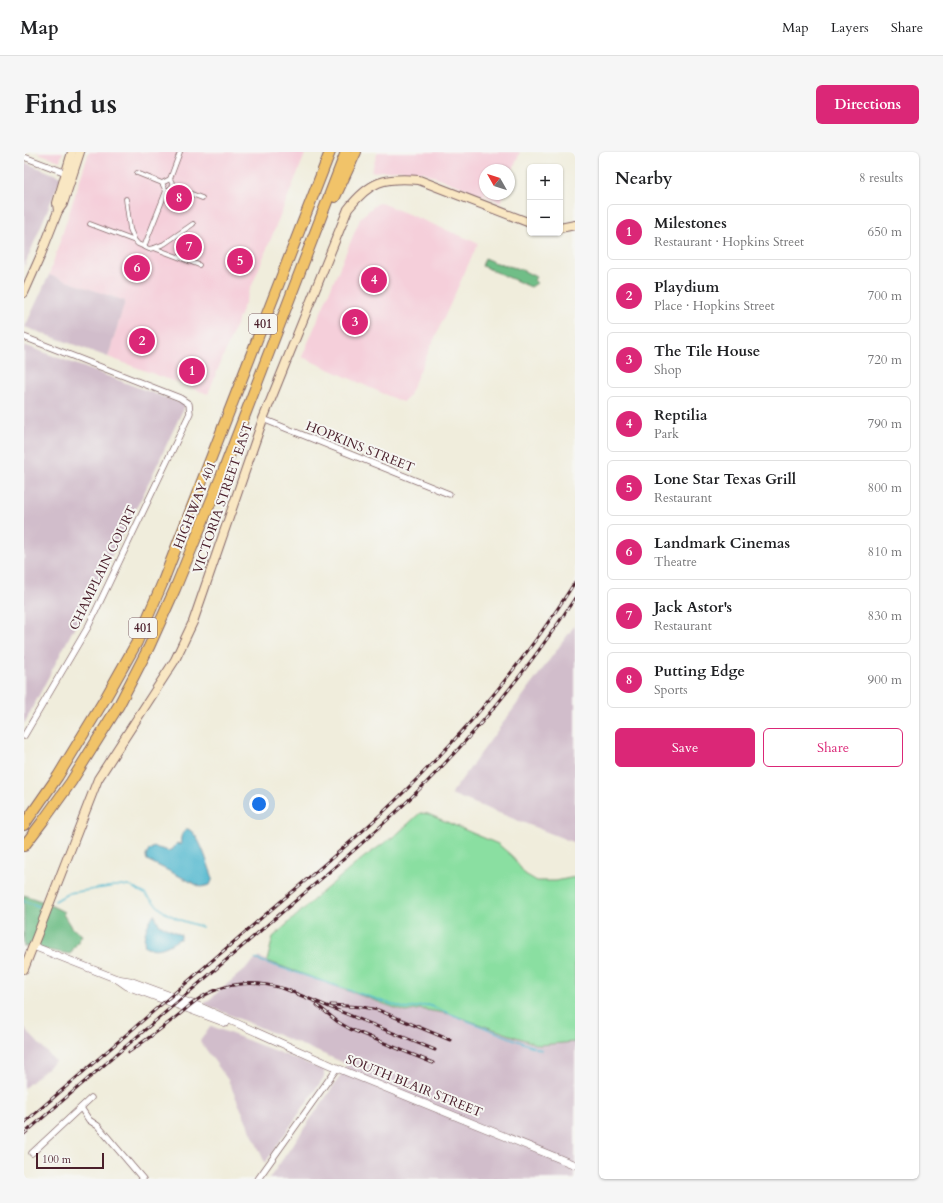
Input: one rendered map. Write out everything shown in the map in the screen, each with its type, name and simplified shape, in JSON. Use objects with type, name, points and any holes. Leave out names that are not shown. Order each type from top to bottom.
[{"type":"highway","points":[[298,235],[324,152]]},
{"type":"highway","name":"HIGHWAY 401","points":[[24,825],[58,776],[106,697],[137,642],[162,584],[330,152]]},
{"type":"highway","name":"HIGHWAY 401","points":[[24,846],[71,782],[119,705],[149,647],[175,589],[223,472],[346,152]]},
{"type":"highway","points":[[302,266],[356,152]]},
{"type":"main road","points":[[24,293],[58,211],[63,204],[72,152]]},
{"type":"main road","points":[[69,174],[80,152]]},
{"type":"main road","name":"VICTORIA STREET EAST","points":[[24,969],[98,780],[175,660],[193,622],[263,419],[348,210],[366,189],[389,179],[419,180],[527,222]]},
{"type":"main road","points":[[563,227],[575,225]]},
{"type":"street","points":[[162,183],[170,179],[180,152]]},
{"type":"street","points":[[24,157],[69,174]]},
{"type":"street","points":[[137,174],[162,183],[166,191]]},
{"type":"street","points":[[170,179],[174,188]]},
{"type":"street","points":[[144,247],[166,191],[174,188],[202,198]]},
{"type":"street","points":[[126,199],[130,229],[134,241]]},
{"type":"street","points":[[90,224],[134,241],[149,249],[164,244],[193,224]]},
{"type":"street","points":[[154,248],[198,265]]},
{"type":"street","name":"CHAMPLAIN COURT","points":[[24,337],[180,398],[189,404],[190,413],[88,627],[24,736]]},
{"type":"street","name":"HOPKINS STREET","points":[[263,419],[448,494]]},
{"type":"street","name":"SOUTH BLAIR STREET","points":[[33,946],[116,979],[136,983],[198,1006],[337,1068],[575,1164]]},
{"type":"street","points":[[258,1179],[337,1068]]},
{"type":"street","points":[[32,1153],[91,1098]]},
{"type":"street","points":[[81,1108],[89,1120],[98,1126],[143,1179]]},
{"type":"shaded area","points":[[36,152],[63,152],[60,161]]},
{"type":"shaded area","points":[[89,152],[306,152],[208,394],[108,357],[125,301],[49,275]]},
{"type":"shaded area","points":[[378,152],[520,152],[515,165],[479,164],[479,194],[423,172],[398,170],[371,172]]},
{"type":"shaded area","points":[[24,162],[61,177],[24,267]]},
{"type":"shaded area","points":[[379,202],[478,243],[407,399],[402,402],[302,357],[361,217]]},
{"type":"shaded area","points":[[49,275],[125,301],[108,357],[25,327]]},
{"type":"shaded area","points":[[24,345],[185,405],[143,495],[24,724]]},
{"type":"shaded area","points":[[575,625],[575,843],[451,794]]},
{"type":"shaded area","points":[[259,957],[405,1012],[420,1009],[450,1014],[539,1045],[575,1042],[575,1179],[269,1179],[339,1078],[347,1064],[204,1004]]},
{"type":"shaded area","points":[[211,1026],[324,1070],[324,1077],[265,1163],[228,1080],[200,1041]]},
{"type":"shaded area","points":[[24,1028],[55,1061],[24,1088]]},
{"type":"green space","points":[[485,258],[493,262],[520,269],[536,277],[534,280],[537,283],[531,287],[482,266]]},
{"type":"green space","points":[[420,813],[428,814],[498,844],[512,856],[525,874],[537,881],[556,881],[575,877],[575,1042],[539,1045],[450,1014],[420,1009],[406,1012],[267,961],[273,937],[321,893],[363,858],[397,834]]},
{"type":"green space","points":[[24,895],[44,902],[64,912],[63,914],[71,927],[82,935],[70,954],[24,946]]},
{"type":"water","points":[[188,829],[196,837],[203,851],[213,878],[210,885],[201,887],[147,860],[146,856],[149,850],[154,847],[169,851],[173,849],[177,843],[181,845],[182,836]]},
{"type":"water","points":[[154,914],[159,924],[181,935],[181,938],[164,947],[155,949],[145,946],[144,938],[146,930]]},
{"type":"waterway","points":[[55,901],[69,893],[122,885],[132,887],[145,894],[164,912],[180,920],[202,927]]},
{"type":"waterway","points":[[24,901],[41,907],[45,905]]},
{"type":"waterway","points":[[255,959],[406,1009],[428,1005],[541,1050]]},
{"type":"railway","points":[[24,1123],[349,843],[406,790],[475,717],[517,665],[557,610],[575,582]]},
{"type":"railway","points":[[24,1134],[366,840],[407,802],[447,761],[506,694],[559,623],[575,598]]},
{"type":"railway","points":[[129,1052],[200,998],[220,989],[241,984],[263,984],[285,989],[435,1050]]},
{"type":"railway","points":[[317,1005],[338,1022],[350,1029],[433,1063]]},
{"type":"railway","points":[[331,1005],[362,1007],[378,1010],[450,1040]]},
{"type":"place","name":"Putting Edge","points":[[179,198]]},
{"type":"place","name":"Jack Astor's","points":[[189,247]]},
{"type":"place","name":"Lone Star Texas Grill","points":[[240,261]]},
{"type":"place","name":"Landmark Cinemas","points":[[137,268]]},
{"type":"place","name":"Reptilia","points":[[374,280]]},
{"type":"place","name":"The Tile House","points":[[355,322]]},
{"type":"place","name":"Playdium","points":[[142,341]]},
{"type":"place","name":"Milestones","points":[[192,371]]}]
